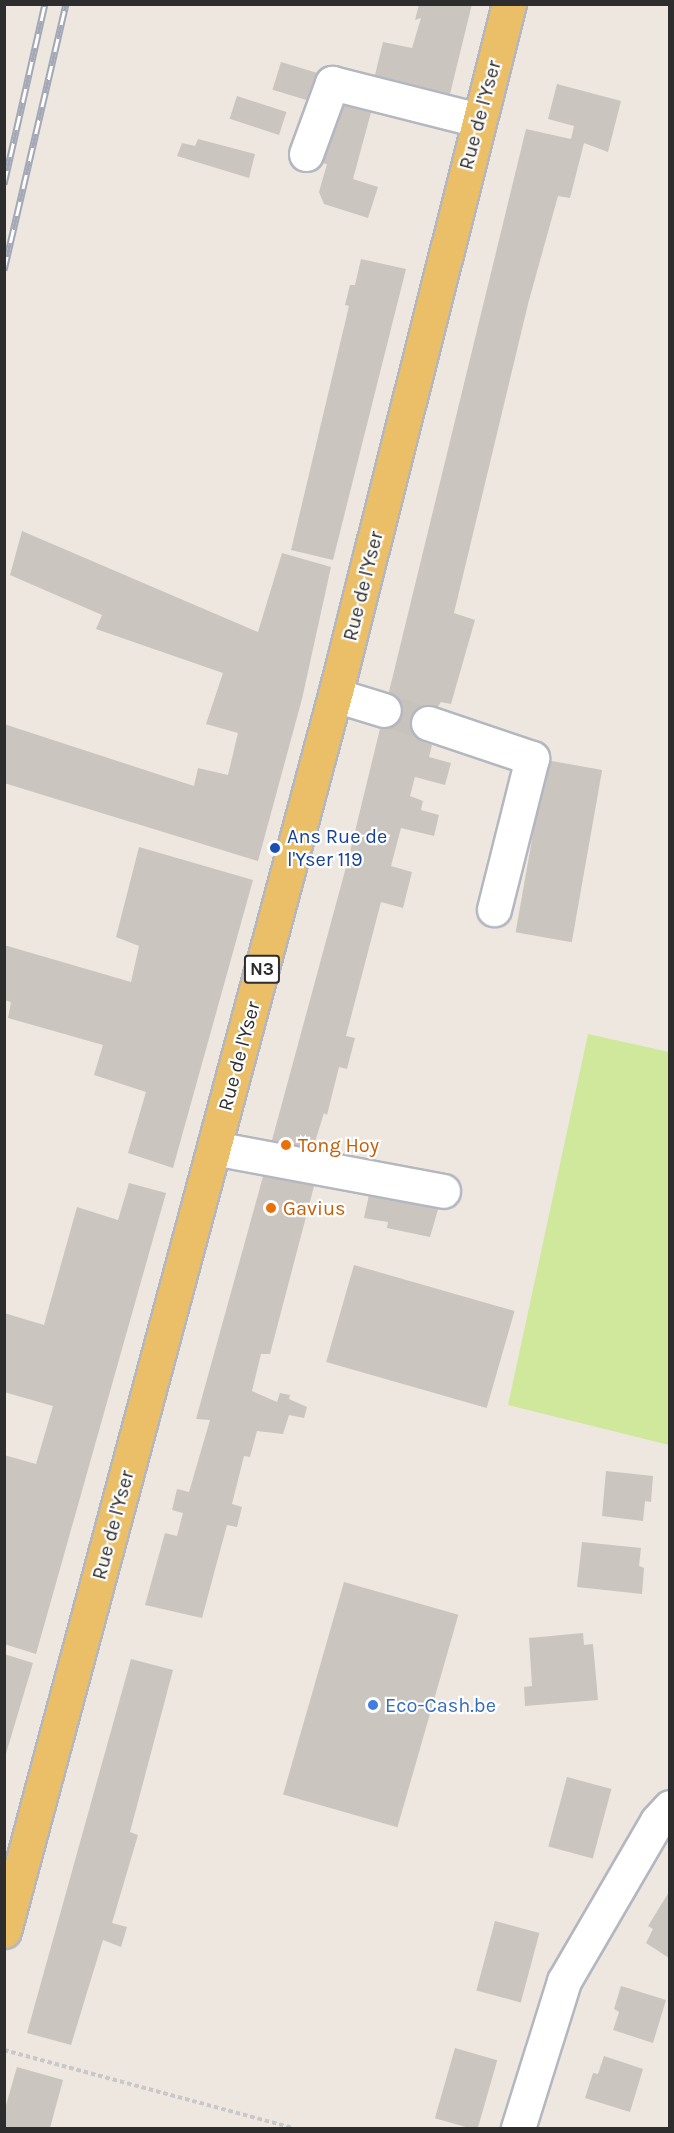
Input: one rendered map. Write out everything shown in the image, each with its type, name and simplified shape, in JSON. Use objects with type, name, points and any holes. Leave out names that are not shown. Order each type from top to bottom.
[{"type":"main road","name":"Rue de l'Yser","points":[[4,1931],[335,695],[509,4]]},
{"type":"street","points":[[306,154],[332,83],[478,120]]},
{"type":"street","points":[[335,695],[384,710]]},
{"type":"street","points":[[428,723],[532,758],[494,909]]},
{"type":"street","points":[[214,1148],[443,1191]]},
{"type":"street","points":[[518,2128],[564,1981],[657,1821],[669,1807]]},
{"type":"path","points":[[4,2050],[293,2128]]},
{"type":"green space","points":[[588,1034],[669,1052],[669,1445],[508,1405]]},
{"type":"building","points":[[419,4],[472,4],[450,94],[375,75],[383,42],[412,48],[421,18],[415,20]]},
{"type":"building","points":[[281,62],[323,75],[315,103],[273,90]]},
{"type":"building","points":[[557,84],[621,101],[608,152],[584,143],[570,198],[558,196],[528,304],[454,613],[475,620],[451,704],[441,702],[428,723],[424,742],[432,745],[429,757],[451,763],[445,785],[415,777],[410,796],[423,801],[421,810],[439,815],[434,836],[401,828],[391,866],[412,872],[403,908],[381,902],[346,1036],[355,1038],[347,1069],[339,1067],[327,1115],[324,1113],[308,1164],[268,1155],[349,856],[526,129],[571,139],[574,126],[548,119]]},
{"type":"building","points":[[237,96],[286,112],[279,135],[230,119]]},
{"type":"building","points":[[341,96],[373,105],[353,179],[378,187],[368,218],[324,204],[319,192],[327,164],[321,163]]},
{"type":"building","points":[[198,139],[255,154],[249,178],[177,156],[182,143],[195,146]]},
{"type":"building","points":[[361,259],[406,269],[333,560],[291,550],[349,306],[345,305],[350,285],[355,285]]},
{"type":"building","points":[[22,531],[258,632],[282,553],[331,567],[302,699],[258,861],[4,783],[4,724],[194,786],[198,768],[228,775],[238,733],[206,724],[223,673],[96,629],[102,615],[10,575]]},
{"type":"building","points":[[546,760],[602,770],[572,942],[516,932]]},
{"type":"building","points":[[139,847],[253,880],[173,1168],[128,1153],[146,1092],[94,1075],[103,1045],[8,1018],[11,1002],[4,1000],[4,945],[131,982],[139,946],[116,937]]},
{"type":"building","points":[[267,1162],[317,1175],[270,1354],[261,1354],[252,1391],[277,1402],[280,1393],[290,1395],[289,1399],[307,1407],[304,1418],[289,1415],[283,1434],[257,1431],[250,1457],[244,1456],[232,1504],[242,1507],[237,1527],[227,1525],[202,1618],[145,1605],[165,1533],[177,1536],[183,1513],[172,1510],[177,1489],[189,1492],[210,1420],[196,1419]]},
{"type":"building","points":[[129,1183],[166,1193],[36,1654],[4,1644],[4,1455],[36,1464],[53,1406],[4,1392],[4,1313],[44,1325],[77,1207],[118,1220]]},
{"type":"building","points":[[371,1185],[441,1199],[430,1237],[387,1228],[388,1222],[364,1218]]},
{"type":"building","points":[[354,1265],[515,1311],[487,1408],[326,1362]]},
{"type":"building","points":[[606,1471],[653,1476],[651,1502],[645,1501],[643,1521],[602,1516]]},
{"type":"building","points":[[582,1542],[641,1548],[639,1566],[644,1568],[642,1594],[577,1587]]},
{"type":"building","name":"Eco-Cash.be","points":[[344,1582],[458,1615],[397,1827],[283,1794]]},
{"type":"building","points":[[583,1633],[584,1645],[593,1644],[598,1700],[525,1706],[524,1687],[532,1686],[529,1638]]},
{"type":"building","points":[[4,1654],[33,1663],[5,1757],[4,1756]]},
{"type":"building","points":[[131,1659],[173,1670],[130,1832],[138,1835],[112,1923],[127,1927],[121,1947],[103,1940],[71,2045],[27,2033]]},
{"type":"building","points":[[567,1777],[611,1789],[593,1858],[548,1847]]},
{"type":"building","points":[[669,1892],[669,1958],[646,1943],[653,1929],[648,1926]]},
{"type":"building","points":[[495,1921],[539,1933],[521,2002],[476,1991]]},
{"type":"building","points":[[621,1986],[666,2000],[653,2043],[613,2030],[619,2012],[614,2009]]},
{"type":"building","points":[[455,2048],[497,2060],[478,2128],[469,2128],[435,2118]]},
{"type":"building","points":[[604,2056],[643,2069],[630,2112],[585,2098],[593,2073],[598,2074]]},
{"type":"building","points":[[17,2067],[63,2080],[50,2128],[4,2128],[4,2112]]},
{"type":"tunnel","points":[[384,710],[428,723]]},
{"type":"railway","points":[[4,184],[45,4]]},
{"type":"railway","points":[[4,270],[66,4]]},
{"type":"place","name":"Ans Rue de l'Yser 119","points":[[275,848]]},
{"type":"place","name":"Tong Hoy","points":[[286,1145]]},
{"type":"place","name":"Gavius","points":[[271,1208]]},
{"type":"place","name":"Eco-Cash.be","points":[[373,1705]]}]
